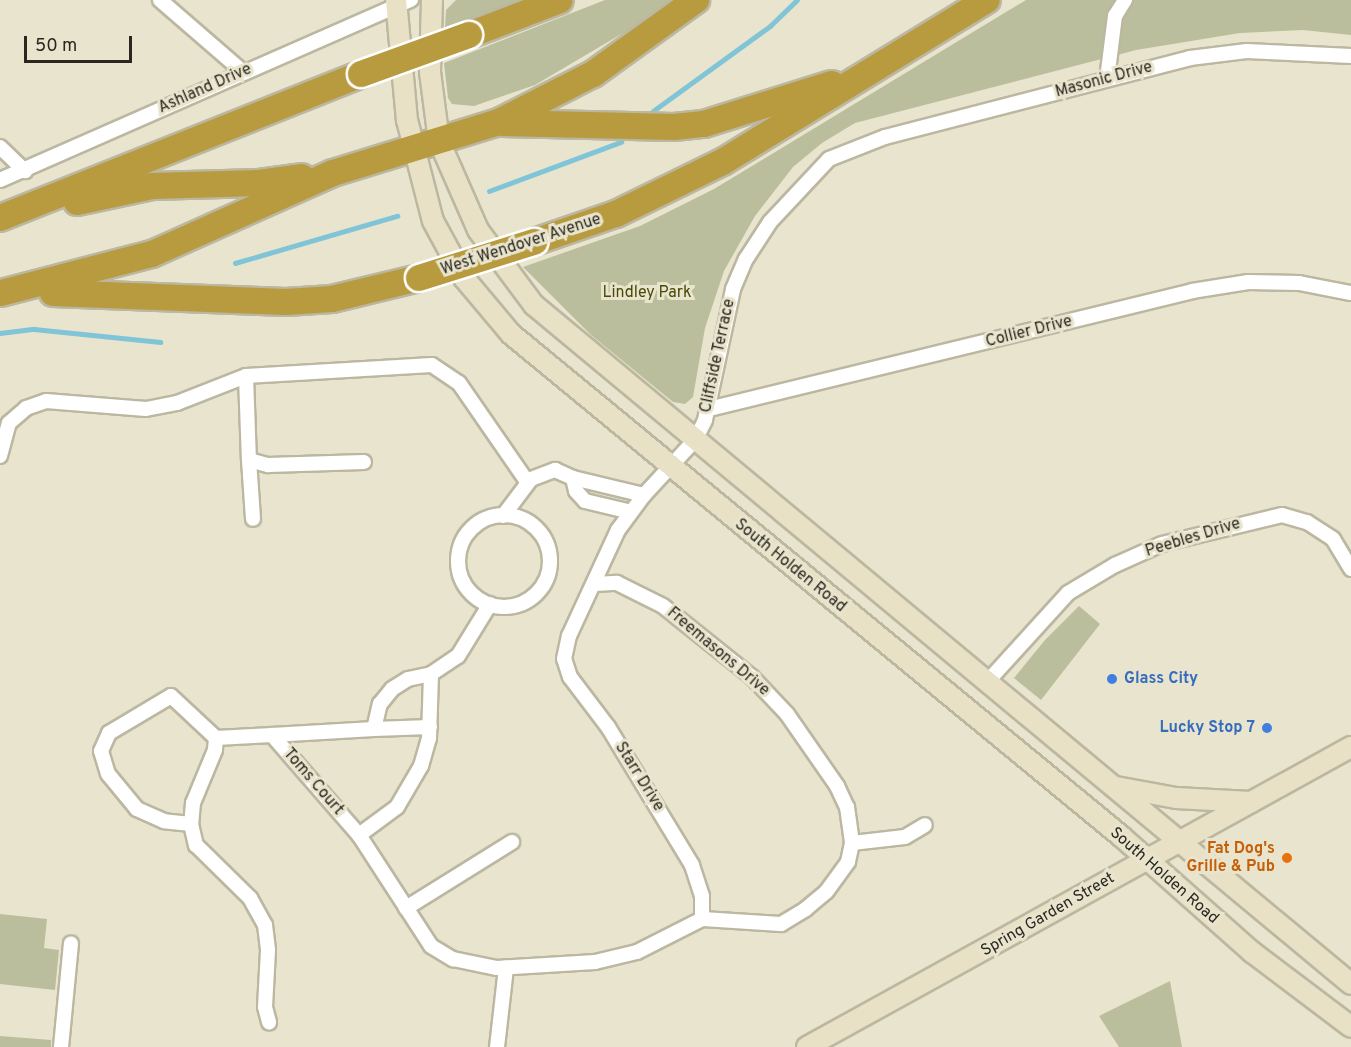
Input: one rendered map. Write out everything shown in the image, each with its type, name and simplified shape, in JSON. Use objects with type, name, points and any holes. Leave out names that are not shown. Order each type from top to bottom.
[{"type":"highway","points":[[0,219],[361,74],[561,0]]},
{"type":"highway","points":[[0,293],[152,254],[333,174],[500,122],[593,75],[696,0]]},
{"type":"highway","name":"West Wendover Avenue","points":[[0,293],[83,292],[286,302],[332,298],[419,278],[616,214],[724,161],[987,0]]},
{"type":"highway","points":[[500,122],[674,127],[704,124],[865,74]]},
{"type":"highway","points":[[0,219],[152,186],[260,183],[333,174]]},
{"type":"main road","points":[[432,0],[430,72],[439,141],[470,215],[513,281],[579,345],[988,681],[1351,984]]},
{"type":"main road","name":"South Holden Road","points":[[401,2],[412,149],[433,221],[446,248],[483,303],[534,357],[1146,859],[1252,952],[1351,1027]]},
{"type":"main road","name":"Spring Garden Street","points":[[807,1047],[1177,840],[1351,747]]},
{"type":"main road","points":[[1116,787],[1176,798],[1251,802]]},
{"type":"street","points":[[159,0],[242,71]]},
{"type":"street","points":[[1107,79],[1115,16],[1125,0]]},
{"type":"street","name":"Ashland Drive","points":[[0,180],[25,171],[242,71],[401,2]]},
{"type":"street","name":"Masonic Drive","points":[[862,144],[1190,58],[1246,51],[1351,56]]},
{"type":"street","name":"Cliffside Terrace","points":[[670,467],[695,440],[710,408],[723,320],[746,259],[796,190],[829,159],[862,144]]},
{"type":"street","points":[[0,147],[25,171]]},
{"type":"street","name":"Collier Drive","points":[[710,408],[1192,291],[1248,282],[1288,283],[1351,293]]},
{"type":"street","points":[[0,456],[9,423],[26,408],[46,401],[146,409],[177,403],[246,376],[432,365],[459,383],[528,483]]},
{"type":"street","points":[[246,376],[253,519]]},
{"type":"street","points":[[249,459],[268,465],[364,462]]},
{"type":"street","name":"Starr Drive","points":[[670,467],[644,495],[618,530],[569,636],[564,659],[570,677],[608,726],[692,865],[702,896],[702,919]]},
{"type":"street","points":[[503,516],[535,527],[548,543],[551,570],[532,598],[516,605],[490,604],[474,596],[463,583],[458,567],[459,551],[478,524],[503,516],[528,483],[542,472],[555,470],[573,478],[644,495]]},
{"type":"street","points":[[573,478],[576,491],[585,501],[631,512]]},
{"type":"street","points":[[585,501],[592,483]]},
{"type":"street","name":"Peebles Drive","points":[[988,681],[1068,593],[1115,565],[1162,544],[1282,516],[1307,522],[1333,539],[1351,569]]},
{"type":"street","name":"Freemasons Drive","points":[[595,584],[616,583],[663,606],[752,677],[787,714],[837,786],[847,807],[852,843],[848,862],[836,881],[781,924],[702,919]]},
{"type":"street","points":[[374,729],[380,704],[392,689],[408,679],[431,674],[458,656],[490,604]]},
{"type":"street","points":[[359,835],[397,807],[411,788],[423,761],[430,726],[431,674]]},
{"type":"street","points":[[191,824],[164,821],[137,809],[108,774],[100,751],[109,733],[171,696],[216,738],[215,750],[193,803],[191,824],[200,851],[250,898],[265,924],[268,950],[265,1007],[269,1022]]},
{"type":"street","points":[[272,735],[430,726]]},
{"type":"street","name":"Toms Court","points":[[216,738],[272,735],[359,835],[406,908],[438,951],[471,964],[506,968]]},
{"type":"street","points":[[852,843],[905,837],[925,825]]},
{"type":"street","points":[[406,908],[512,842]]},
{"type":"street","points":[[497,1047],[506,968],[624,957],[702,919]]},
{"type":"street","points":[[61,1047],[71,943]]},
{"type":"green space","points":[[456,0],[519,0],[445,28],[446,10]]},
{"type":"green space","points":[[605,0],[679,0],[535,85],[474,106],[452,104],[448,98],[444,63]]},
{"type":"green space","name":"Lindley Park","points":[[1026,0],[1351,0],[1351,35],[1303,30],[1240,33],[1136,50],[855,123],[822,143],[793,167],[755,216],[724,271],[705,328],[693,397],[685,404],[673,402],[591,335],[523,267],[640,226],[714,189]]},
{"type":"green space","points":[[1079,606],[1100,624],[1041,700],[1014,678],[1045,640]]},
{"type":"green space","points":[[0,914],[47,919],[44,948],[59,950],[55,990],[0,984]]},
{"type":"green space","points":[[1170,981],[1182,1047],[1119,1047],[1099,1016]]},
{"type":"green space","points":[[0,1036],[51,1040],[51,1047],[0,1047]]},
{"type":"waterway","points":[[653,111],[770,26],[797,0]]},
{"type":"waterway","points":[[489,191],[621,142]]},
{"type":"waterway","points":[[235,263],[397,216]]},
{"type":"waterway","points":[[0,333],[34,329],[160,342]]},
{"type":"place","name":"Glass City","points":[[1112,679]]},
{"type":"place","name":"Lucky Stop 7","points":[[1267,728]]},
{"type":"place","name":"Fat Dog's Grille & Pub","points":[[1287,858]]}]
